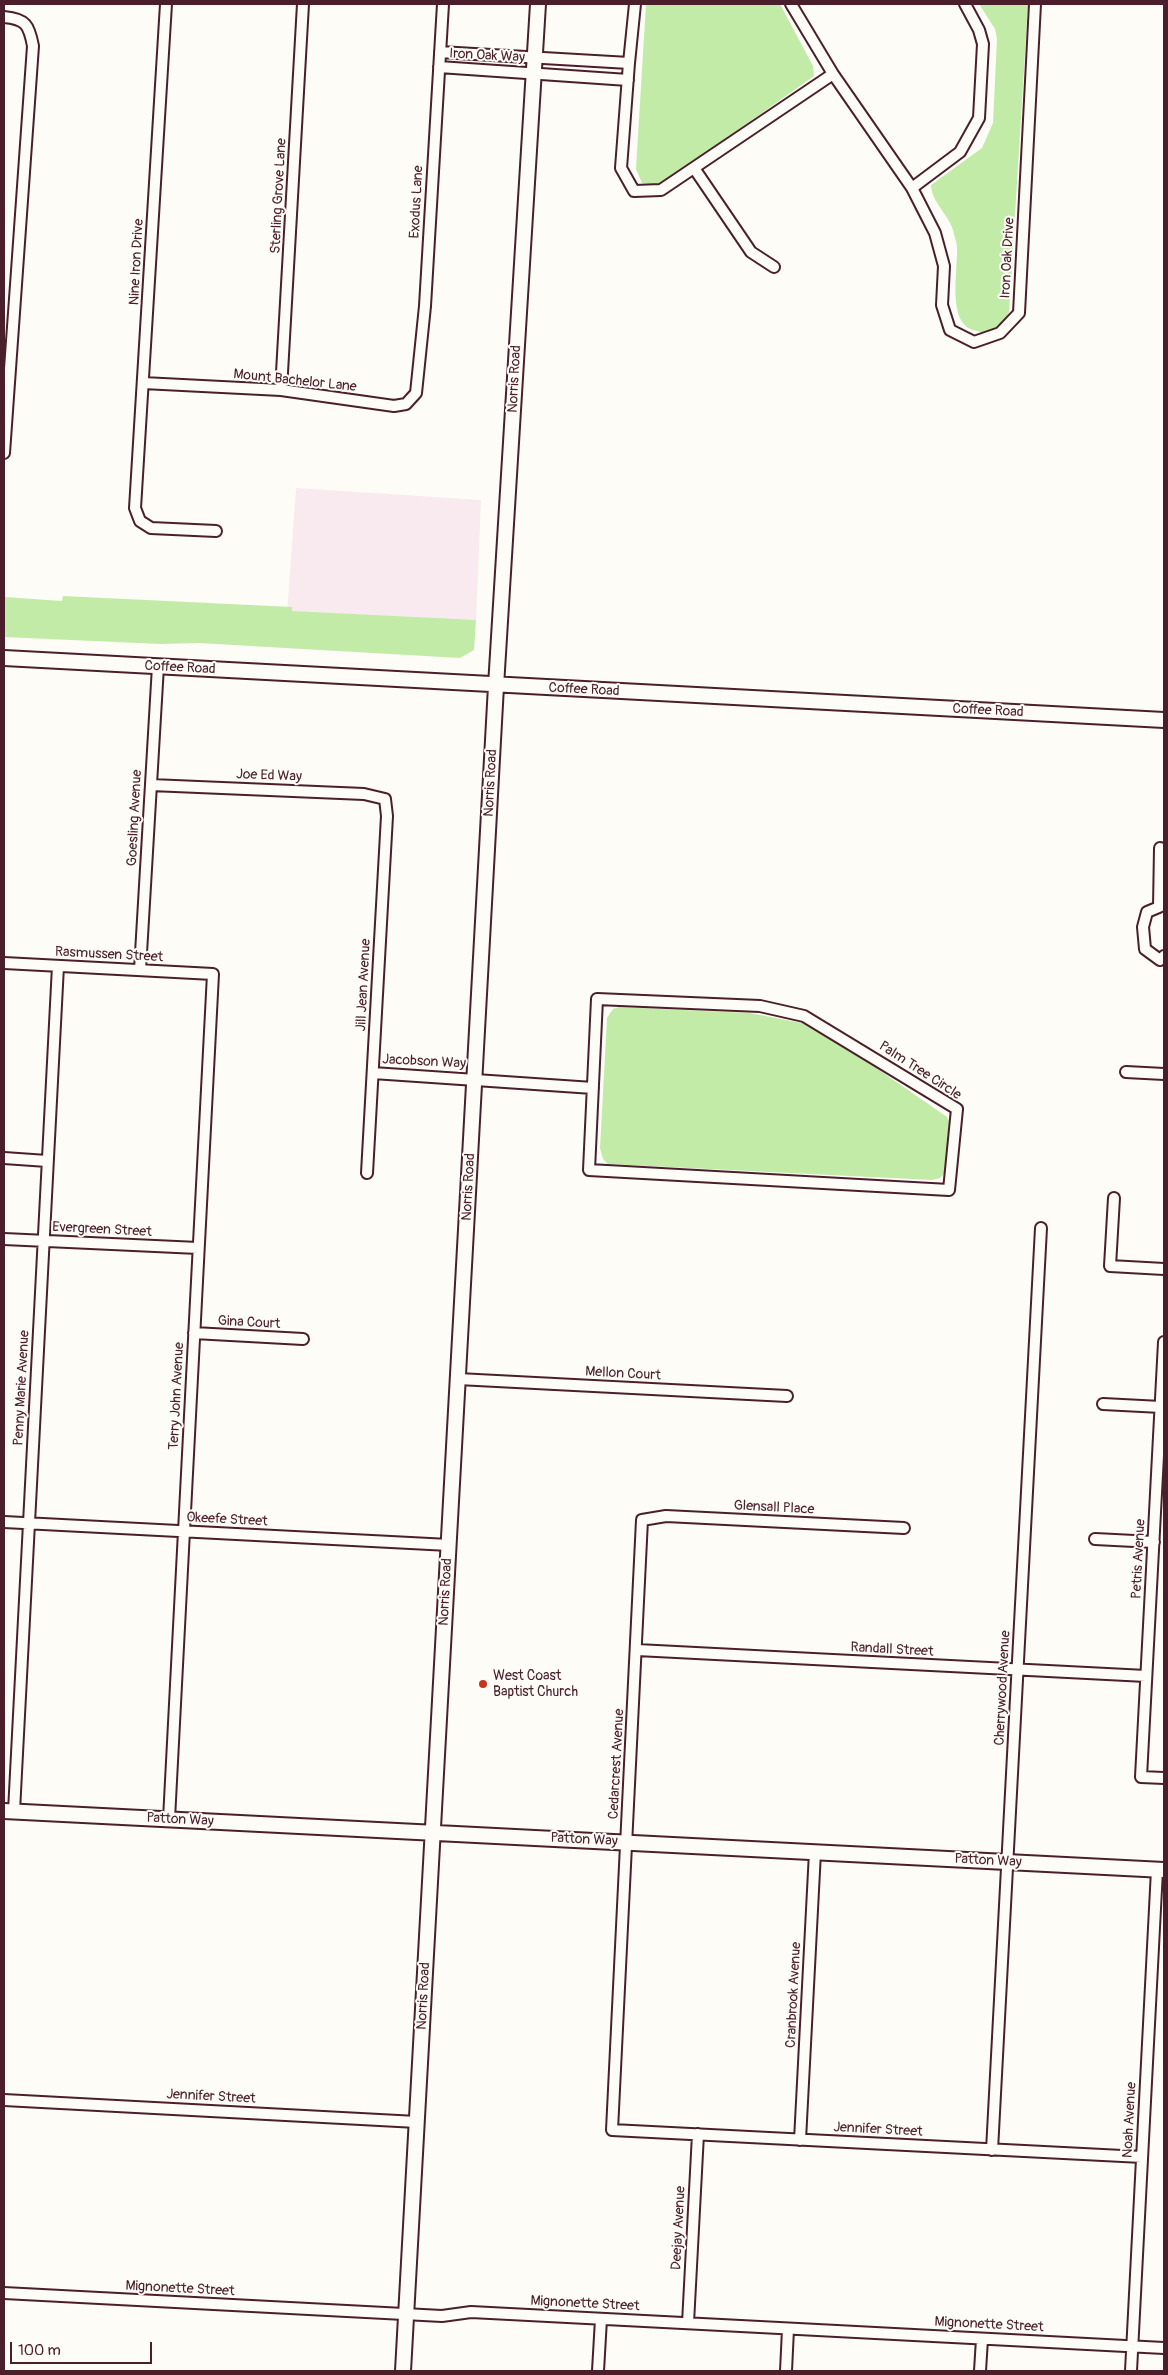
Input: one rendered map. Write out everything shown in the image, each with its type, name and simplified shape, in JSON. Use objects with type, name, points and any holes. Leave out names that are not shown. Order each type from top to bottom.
[{"type":"street","name":"Nine Iron Drive","points":[[166,4],[136,508],[140,521],[151,528],[216,531]]},
{"type":"street","name":"Sterling Grove Lane","points":[[281,390],[303,4]]},
{"type":"street","name":"Exodus Lane","points":[[411,399],[416,393],[425,306],[442,4]]},
{"type":"street","name":"Norris Road","points":[[403,2371],[496,686],[538,4]]},
{"type":"street","points":[[635,4],[622,168],[634,192],[661,190],[833,74]]},
{"type":"street","name":"Iron Oak Drive","points":[[791,4],[833,74],[912,188],[934,233],[944,266],[942,305],[950,330],[974,342],[1000,333],[1018,312],[1034,4]]},
{"type":"street","points":[[912,188],[960,152],[979,118],[983,44],[979,30],[965,4]]},
{"type":"street","points":[[4,17],[18,18],[25,23],[30,31],[34,46],[8,323],[4,453]]},
{"type":"street","name":"Iron Oak Way","points":[[440,52],[534,57]]},
{"type":"street","points":[[534,57],[629,63]]},
{"type":"street","name":"Iron Oak Way","points":[[439,67],[534,73]]},
{"type":"street","points":[[534,73],[628,80]]},
{"type":"street","points":[[694,168],[751,252],[774,267]]},
{"type":"street","name":"Mount Bachelor Lane","points":[[143,383],[281,390],[394,406],[406,404],[411,399]]},
{"type":"street","name":"Coffee Road","points":[[4,658],[496,686],[1164,720]]},
{"type":"street","name":"Goesling Avenue","points":[[140,970],[158,666]]},
{"type":"street","name":"Joe Ed Way","points":[[150,785],[364,794],[385,799]]},
{"type":"street","name":"Jill Jean Avenue","points":[[367,1173],[387,816],[385,799]]},
{"type":"street","points":[[1162,848],[1162,908],[1147,912],[1143,927],[1145,949],[1160,960],[1164,956]]},
{"type":"street","name":"Rasmussen Street","points":[[4,963],[213,974]]},
{"type":"street","name":"Penny Marie Avenue","points":[[9,1811],[28,1524],[58,966]]},
{"type":"street","name":"Terry John Avenue","points":[[169,1819],[213,974]]},
{"type":"street","name":"Palm Tree Circle","points":[[597,999],[760,1006],[784,1010],[804,1016],[826,1028],[957,1109],[949,1190],[589,1170],[594,1088],[597,999]]},
{"type":"street","points":[[1126,1072],[1164,1074]]},
{"type":"street","name":"Jacobson Way","points":[[373,1073],[475,1079]]},
{"type":"street","points":[[475,1079],[594,1088]]},
{"type":"street","points":[[4,1158],[47,1161]]},
{"type":"street","points":[[1114,1198],[1110,1266],[1164,1269]]},
{"type":"street","name":"Cherrywood Avenue","points":[[992,2150],[1041,1228]]},
{"type":"street","name":"Evergreen Street","points":[[4,1239],[198,1248]]},
{"type":"street","name":"Gina Court","points":[[194,1334],[303,1339]]},
{"type":"street","name":"Petris Avenue","points":[[1164,1342],[1141,1777],[1164,1778]]},
{"type":"street","name":"Mellon Court","points":[[458,1379],[787,1396]]},
{"type":"street","points":[[1103,1404],[1161,1407]]},
{"type":"street","name":"Glensall Place","points":[[642,1520],[666,1516],[904,1528]]},
{"type":"street","name":"Cedarcrest Avenue","points":[[612,2130],[642,1520]]},
{"type":"street","name":"Okeefe Street","points":[[4,1522],[449,1545]]},
{"type":"street","points":[[1095,1538],[1154,1542]]},
{"type":"street","name":"Randall Street","points":[[637,1650],[1146,1676]]},
{"type":"street","name":"Patton Way","points":[[9,1811],[1161,1870]]},
{"type":"street","name":"Cranbrook Avenue","points":[[800,2140],[815,1852]]},
{"type":"street","name":"Noah Avenue","points":[[1131,2371],[1142,2158],[1161,1870]]},
{"type":"street","name":"Jennifer Street","points":[[4,2100],[417,2122]]},
{"type":"street","name":"Jennifer Street","points":[[612,2130],[1142,2158]]},
{"type":"street","name":"Deejay Avenue","points":[[688,2324],[698,2134]]},
{"type":"street","name":"Mignonette Street","points":[[4,2293],[442,2316],[471,2312],[1164,2348]]},
{"type":"street","points":[[598,2371],[601,2319]]},
{"type":"street","points":[[786,2371],[788,2329]]},
{"type":"street","points":[[980,2371],[982,2339]]},
{"type":"shaded area","points":[[296,488],[481,500],[476,620],[287,614]]},
{"type":"green space","points":[[646,4],[780,4],[813,66],[814,76],[659,186],[642,183],[636,169]]},
{"type":"green space","points":[[979,4],[1028,4],[1009,312],[998,328],[984,332],[973,330],[965,325],[960,317],[956,294],[957,244],[951,224],[934,197],[931,185],[982,148],[993,123],[997,39],[995,29]]},
{"type":"green space","points":[[63,596],[292,607],[292,611],[476,620],[474,650],[460,658],[199,643],[161,644],[4,637],[4,597],[62,601]]},
{"type":"green space","points":[[619,1007],[750,1013],[802,1023],[830,1036],[947,1117],[949,1122],[945,1173],[940,1178],[932,1180],[608,1164],[603,1159],[600,1148],[607,1018],[613,1009]]},
{"type":"place","name":"West Coast Baptist Church","points":[[483,1684]]}]
